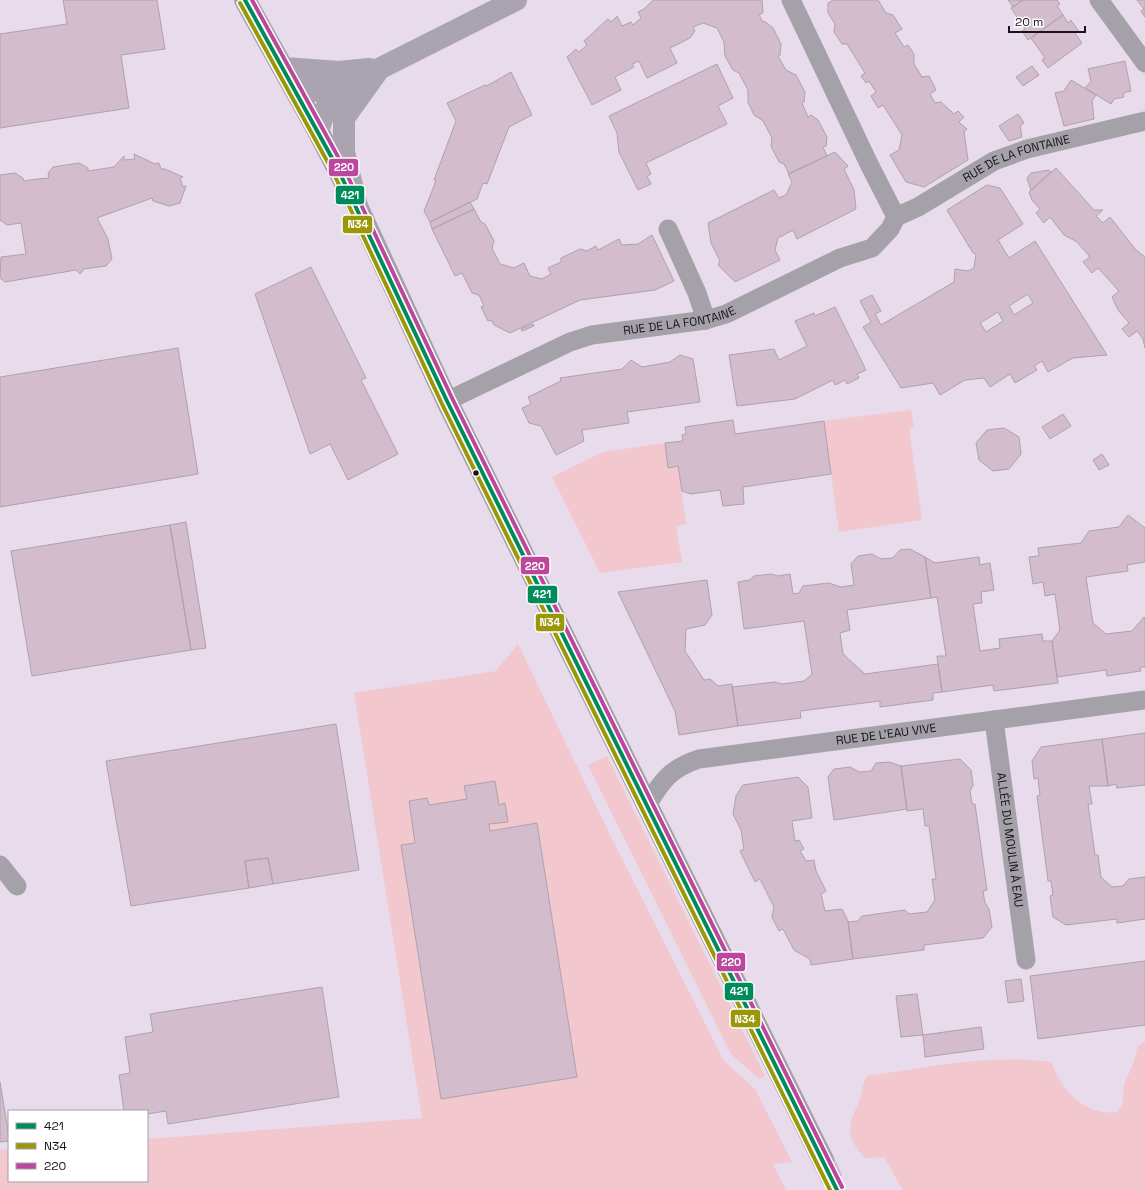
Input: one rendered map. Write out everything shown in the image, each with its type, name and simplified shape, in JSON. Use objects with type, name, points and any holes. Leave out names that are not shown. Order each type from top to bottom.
[{"type":"main road","points":[[245,0],[289,76],[318,131]]},
{"type":"main road","points":[[289,76],[318,91],[341,88],[516,0]]},
{"type":"main road","points":[[289,76],[380,68]]},
{"type":"main road","points":[[357,206],[344,152],[344,118],[380,68]]},
{"type":"main road","points":[[318,131],[325,110],[341,88]]},
{"type":"street","points":[[791,0],[869,164],[896,217]]},
{"type":"street","points":[[1099,0],[1145,63]]},
{"type":"street","name":"RUE DE LA FONTAINE","points":[[447,401],[570,342],[592,335],[706,320],[726,314],[840,258],[872,248],[890,229],[896,217],[918,208],[994,161],[1028,149],[1145,121]]},
{"type":"street","points":[[318,131],[357,206],[447,401],[823,1160]]},
{"type":"street","points":[[668,229],[697,293],[706,320]]},
{"type":"street","name":"RUE DE L'EAU VIVE","points":[[647,806],[662,781],[674,770],[684,764],[699,759],[1145,700]]},
{"type":"street","name":"ALLÉE DU MOULIN À EAU","points":[[994,720],[1026,960]]},
{"type":"street","points":[[0,865],[18,886]]},
{"type":"shaded area","points":[[911,410],[914,427],[909,428],[922,520],[839,532],[824,421]]},
{"type":"shaded area","points":[[665,443],[668,467],[678,466],[686,524],[676,526],[682,562],[600,573],[552,477],[603,452]]},
{"type":"shaded area","points":[[518,644],[611,837],[724,1061],[755,1089],[792,1162],[773,1164],[786,1190],[0,1190],[0,1150],[8,1149],[8,1182],[148,1182],[148,1139],[422,1118],[354,693],[496,671]]},
{"type":"shaded area","points":[[607,756],[765,1076],[759,1079],[731,1054],[588,765]]},
{"type":"shaded area","points":[[1145,1042],[1145,1190],[903,1190],[884,1157],[865,1158],[858,1150],[851,1136],[851,1123],[861,1096],[864,1081],[868,1076],[982,1061],[1028,1060],[1051,1062],[1061,1083],[1076,1100],[1095,1110],[1118,1112],[1123,1103],[1124,1084],[1133,1064],[1138,1046]]},
{"type":"building","points":[[63,0],[157,0],[165,49],[121,55],[129,108],[0,128],[0,34],[67,24]]},
{"type":"building","points":[[653,0],[762,0],[763,13],[759,15],[763,22],[764,21],[773,28],[781,44],[780,55],[778,56],[786,70],[796,75],[805,92],[804,102],[802,103],[808,117],[811,115],[818,120],[827,137],[826,146],[823,147],[827,156],[789,174],[784,164],[779,162],[771,146],[772,138],[763,121],[754,115],[748,102],[748,90],[739,73],[733,70],[725,56],[724,42],[717,28],[703,23],[693,27],[695,31],[690,38],[670,48],[677,63],[647,78],[639,61],[632,64],[634,67],[615,77],[621,90],[592,105],[567,57],[576,49],[579,52],[587,45],[584,41],[608,19],[611,22],[617,16],[622,26],[631,22],[633,25],[641,18],[638,12],[644,9]]},
{"type":"building","points":[[833,0],[878,0],[886,13],[893,15],[902,29],[895,33],[904,47],[908,45],[914,54],[914,64],[922,77],[929,76],[936,90],[930,94],[935,103],[941,102],[954,114],[958,111],[964,117],[959,122],[967,129],[964,132],[968,160],[924,187],[906,182],[890,155],[899,150],[902,135],[883,105],[878,108],[871,96],[876,92],[869,81],[866,83],[861,76],[865,73],[847,44],[842,44],[834,32],[835,24],[828,13],[828,3]]},
{"type":"building","points":[[1008,0],[1023,0],[1013,7]]},
{"type":"building","points":[[1023,0],[1057,0],[1060,4],[1057,6],[1063,15],[1028,40],[1022,31],[1025,29],[1011,8]]},
{"type":"building","points":[[1137,0],[1145,0],[1145,17],[1141,11],[1144,9]]},
{"type":"building","points":[[1063,15],[1068,23],[1071,20],[1079,31],[1075,33],[1082,43],[1048,68],[1042,60],[1045,58],[1031,38]]},
{"type":"building","points":[[1125,61],[1131,91],[1123,93],[1124,97],[1114,99],[1111,104],[1085,88],[1091,81],[1088,69]]},
{"type":"building","points":[[717,64],[733,98],[718,106],[727,124],[646,163],[651,174],[647,176],[651,184],[638,190],[619,152],[617,133],[609,116]]},
{"type":"building","points":[[1032,66],[1039,75],[1023,86],[1016,77]]},
{"type":"building","points":[[511,72],[532,115],[509,127],[487,184],[483,183],[477,199],[430,222],[424,211],[436,181],[434,180],[456,121],[447,103],[485,85],[486,86]]},
{"type":"building","points":[[1071,80],[1096,95],[1092,101],[1094,119],[1064,126],[1055,93],[1064,91]]},
{"type":"building","points":[[1018,114],[1024,123],[1020,126],[1022,137],[1009,141],[999,126]]},
{"type":"building","points":[[835,152],[848,166],[844,169],[854,190],[856,209],[797,239],[793,230],[778,238],[775,250],[780,260],[735,282],[718,265],[720,261],[711,243],[708,223],[774,190],[779,198],[786,195],[792,182],[788,174]]},
{"type":"building","points":[[134,154],[155,164],[159,163],[161,169],[165,169],[183,177],[180,178],[183,187],[186,186],[180,203],[169,206],[153,201],[152,198],[97,218],[108,239],[112,259],[106,266],[84,269],[80,274],[76,270],[5,282],[0,278],[1,257],[26,254],[21,223],[7,225],[0,220],[0,175],[15,173],[23,178],[24,181],[49,178],[48,173],[53,167],[79,163],[88,168],[88,171],[114,167],[124,156],[124,160],[135,159]]},
{"type":"building","points":[[1056,168],[1094,210],[1103,210],[1096,216],[1103,223],[1110,217],[1136,250],[1145,257],[1145,348],[1143,339],[1137,331],[1129,337],[1122,329],[1129,323],[1118,310],[1112,297],[1119,291],[1098,268],[1092,273],[1083,262],[1090,257],[1077,242],[1064,235],[1050,217],[1044,223],[1036,213],[1040,209],[1032,200],[1029,192]]},
{"type":"building","points":[[1049,170],[1051,172],[1031,190],[1027,178],[1031,173]]},
{"type":"building","points":[[987,185],[1000,188],[1023,224],[998,240],[1009,258],[1035,241],[1107,355],[1073,358],[1048,372],[1042,361],[1034,366],[1037,370],[1015,383],[1010,374],[990,387],[984,378],[965,380],[940,395],[933,383],[901,388],[863,327],[871,322],[860,301],[872,295],[881,311],[875,314],[881,325],[954,282],[955,269],[968,271],[974,268],[976,254],[973,253],[947,210]],"holes":[[[1028,294],[1033,303],[1014,315],[1009,306]],[[998,312],[1003,321],[986,332],[980,323]]]},
{"type":"building","points":[[470,202],[474,209],[432,229],[430,222]]},
{"type":"building","points":[[474,209],[481,222],[485,224],[494,241],[492,248],[500,264],[514,268],[524,263],[530,276],[542,279],[551,274],[548,268],[561,262],[561,258],[580,249],[587,251],[596,246],[598,250],[619,239],[622,245],[638,244],[652,235],[674,281],[655,290],[580,300],[510,333],[494,325],[491,320],[488,321],[481,307],[484,306],[479,295],[472,293],[462,273],[455,276],[432,229]]},
{"type":"building","points":[[311,267],[366,378],[361,380],[398,454],[348,480],[330,444],[310,454],[255,294]]},
{"type":"building","points":[[835,307],[866,370],[857,374],[859,378],[847,384],[845,380],[835,385],[833,380],[795,399],[737,406],[729,355],[774,349],[779,360],[807,346],[795,321],[814,313],[815,316]]},
{"type":"building","points":[[533,324],[534,326],[522,331],[521,329]]},
{"type":"building","points":[[178,348],[198,474],[0,507],[0,377]]},
{"type":"building","points":[[680,355],[693,359],[700,402],[627,412],[629,423],[582,430],[584,441],[556,455],[541,426],[529,423],[522,408],[531,404],[528,397],[561,381],[560,378],[622,369],[631,360],[642,367],[670,362]]},
{"type":"building","points":[[1063,414],[1071,426],[1050,439],[1042,427]]},
{"type":"building","points":[[733,420],[735,434],[824,421],[831,474],[743,487],[744,504],[723,506],[720,490],[691,494],[682,491],[678,466],[668,468],[665,443],[683,441],[682,435],[686,434],[685,427]]},
{"type":"building","points":[[1004,428],[1019,437],[1021,454],[1009,469],[993,471],[979,460],[976,443],[987,430]]},
{"type":"building","points":[[1102,454],[1109,465],[1099,470],[1093,460]]},
{"type":"building","points":[[1128,515],[1145,528],[1145,562],[1127,565],[1128,571],[1086,577],[1093,623],[1106,634],[1132,631],[1144,617],[1145,618],[1145,667],[1140,667],[1141,671],[1107,676],[1106,670],[1057,677],[1052,641],[1060,630],[1055,594],[1045,596],[1043,582],[1033,584],[1029,557],[1039,556],[1038,548],[1081,543],[1089,531],[1119,527]]},
{"type":"building","points":[[186,522],[206,648],[191,650],[170,525]]},
{"type":"building","points":[[170,525],[191,650],[32,676],[11,551]]},
{"type":"building","points":[[910,549],[925,557],[931,598],[847,610],[850,630],[840,633],[843,654],[865,674],[938,664],[942,692],[933,693],[933,700],[880,707],[880,701],[800,711],[801,718],[738,726],[732,687],[775,682],[782,684],[804,681],[812,674],[804,621],[744,629],[738,582],[750,580],[754,576],[771,574],[778,576],[790,574],[793,594],[799,593],[803,586],[829,583],[841,587],[854,585],[851,564],[858,556],[872,554],[881,559],[893,558],[900,550]]},
{"type":"building","points":[[925,557],[935,563],[979,557],[980,565],[990,563],[994,590],[981,592],[982,603],[973,604],[980,651],[1000,648],[999,639],[1042,634],[1043,641],[1052,641],[1058,683],[994,691],[993,685],[942,692],[937,656],[946,656],[937,597],[931,598]]},
{"type":"building","points":[[707,580],[712,615],[705,625],[686,629],[685,651],[704,680],[710,679],[718,686],[732,684],[738,726],[679,735],[675,711],[618,592]]},
{"type":"building","points":[[336,724],[359,870],[273,884],[268,858],[245,861],[249,888],[131,906],[106,761]]},
{"type":"building","points":[[1145,733],[1145,785],[1117,788],[1116,784],[1108,786],[1102,739]]},
{"type":"building","points":[[1102,739],[1108,786],[1089,786],[1092,804],[1088,804],[1095,855],[1098,855],[1101,877],[1112,887],[1123,886],[1129,879],[1145,877],[1145,919],[1117,923],[1117,919],[1066,925],[1053,917],[1050,896],[1053,895],[1051,881],[1048,881],[1037,796],[1040,795],[1038,778],[1034,779],[1032,761],[1041,747]]},
{"type":"building","points":[[960,759],[971,770],[973,785],[970,791],[972,804],[975,804],[987,890],[983,891],[985,903],[989,909],[992,927],[983,938],[924,945],[924,950],[853,959],[848,922],[858,921],[862,916],[905,910],[909,914],[927,912],[935,900],[932,879],[936,879],[929,826],[925,826],[923,809],[907,811],[901,766]]},
{"type":"building","points":[[889,762],[901,766],[907,809],[834,820],[828,777],[834,769],[850,767],[859,772],[871,771],[876,763]]},
{"type":"building","points":[[798,777],[808,787],[812,818],[792,821],[795,841],[799,840],[804,849],[800,851],[806,861],[814,860],[816,871],[826,891],[821,894],[825,911],[842,909],[848,921],[853,959],[811,965],[810,959],[794,950],[783,929],[779,931],[772,917],[774,907],[760,879],[755,882],[740,851],[744,849],[741,830],[733,814],[736,796],[743,785]]},
{"type":"building","points":[[495,781],[499,805],[505,803],[508,822],[489,824],[490,831],[537,823],[577,1077],[441,1099],[401,845],[415,843],[409,801],[427,798],[429,805],[467,799],[464,786]]},
{"type":"building","points":[[268,858],[273,884],[249,888],[245,861]]},
{"type":"building","points":[[1145,961],[1145,1025],[1038,1039],[1030,976]]},
{"type":"building","points":[[1021,979],[1024,1001],[1008,1003],[1005,981]]},
{"type":"building","points":[[322,987],[339,1097],[168,1124],[166,1111],[148,1114],[148,1110],[124,1110],[119,1075],[130,1073],[125,1037],[153,1032],[150,1014]]},
{"type":"building","points":[[917,994],[923,1035],[901,1037],[896,996]]},
{"type":"building","points":[[981,1027],[984,1049],[925,1057],[923,1035]]},
{"type":"building","points":[[0,1082],[8,1131],[8,1141],[0,1142]]},
{"type":"tunnel","points":[[823,1160],[837,1190]]},
{"type":"transit line","name":"421","points":[[245,0],[337,167],[447,401],[837,1190]]},
{"type":"transit line","name":"220","points":[[252,0],[342,164],[452,398],[842,1187]]},
{"type":"transit line","name":"N34","points":[[240,3],[332,170],[442,404],[830,1190]]}]
